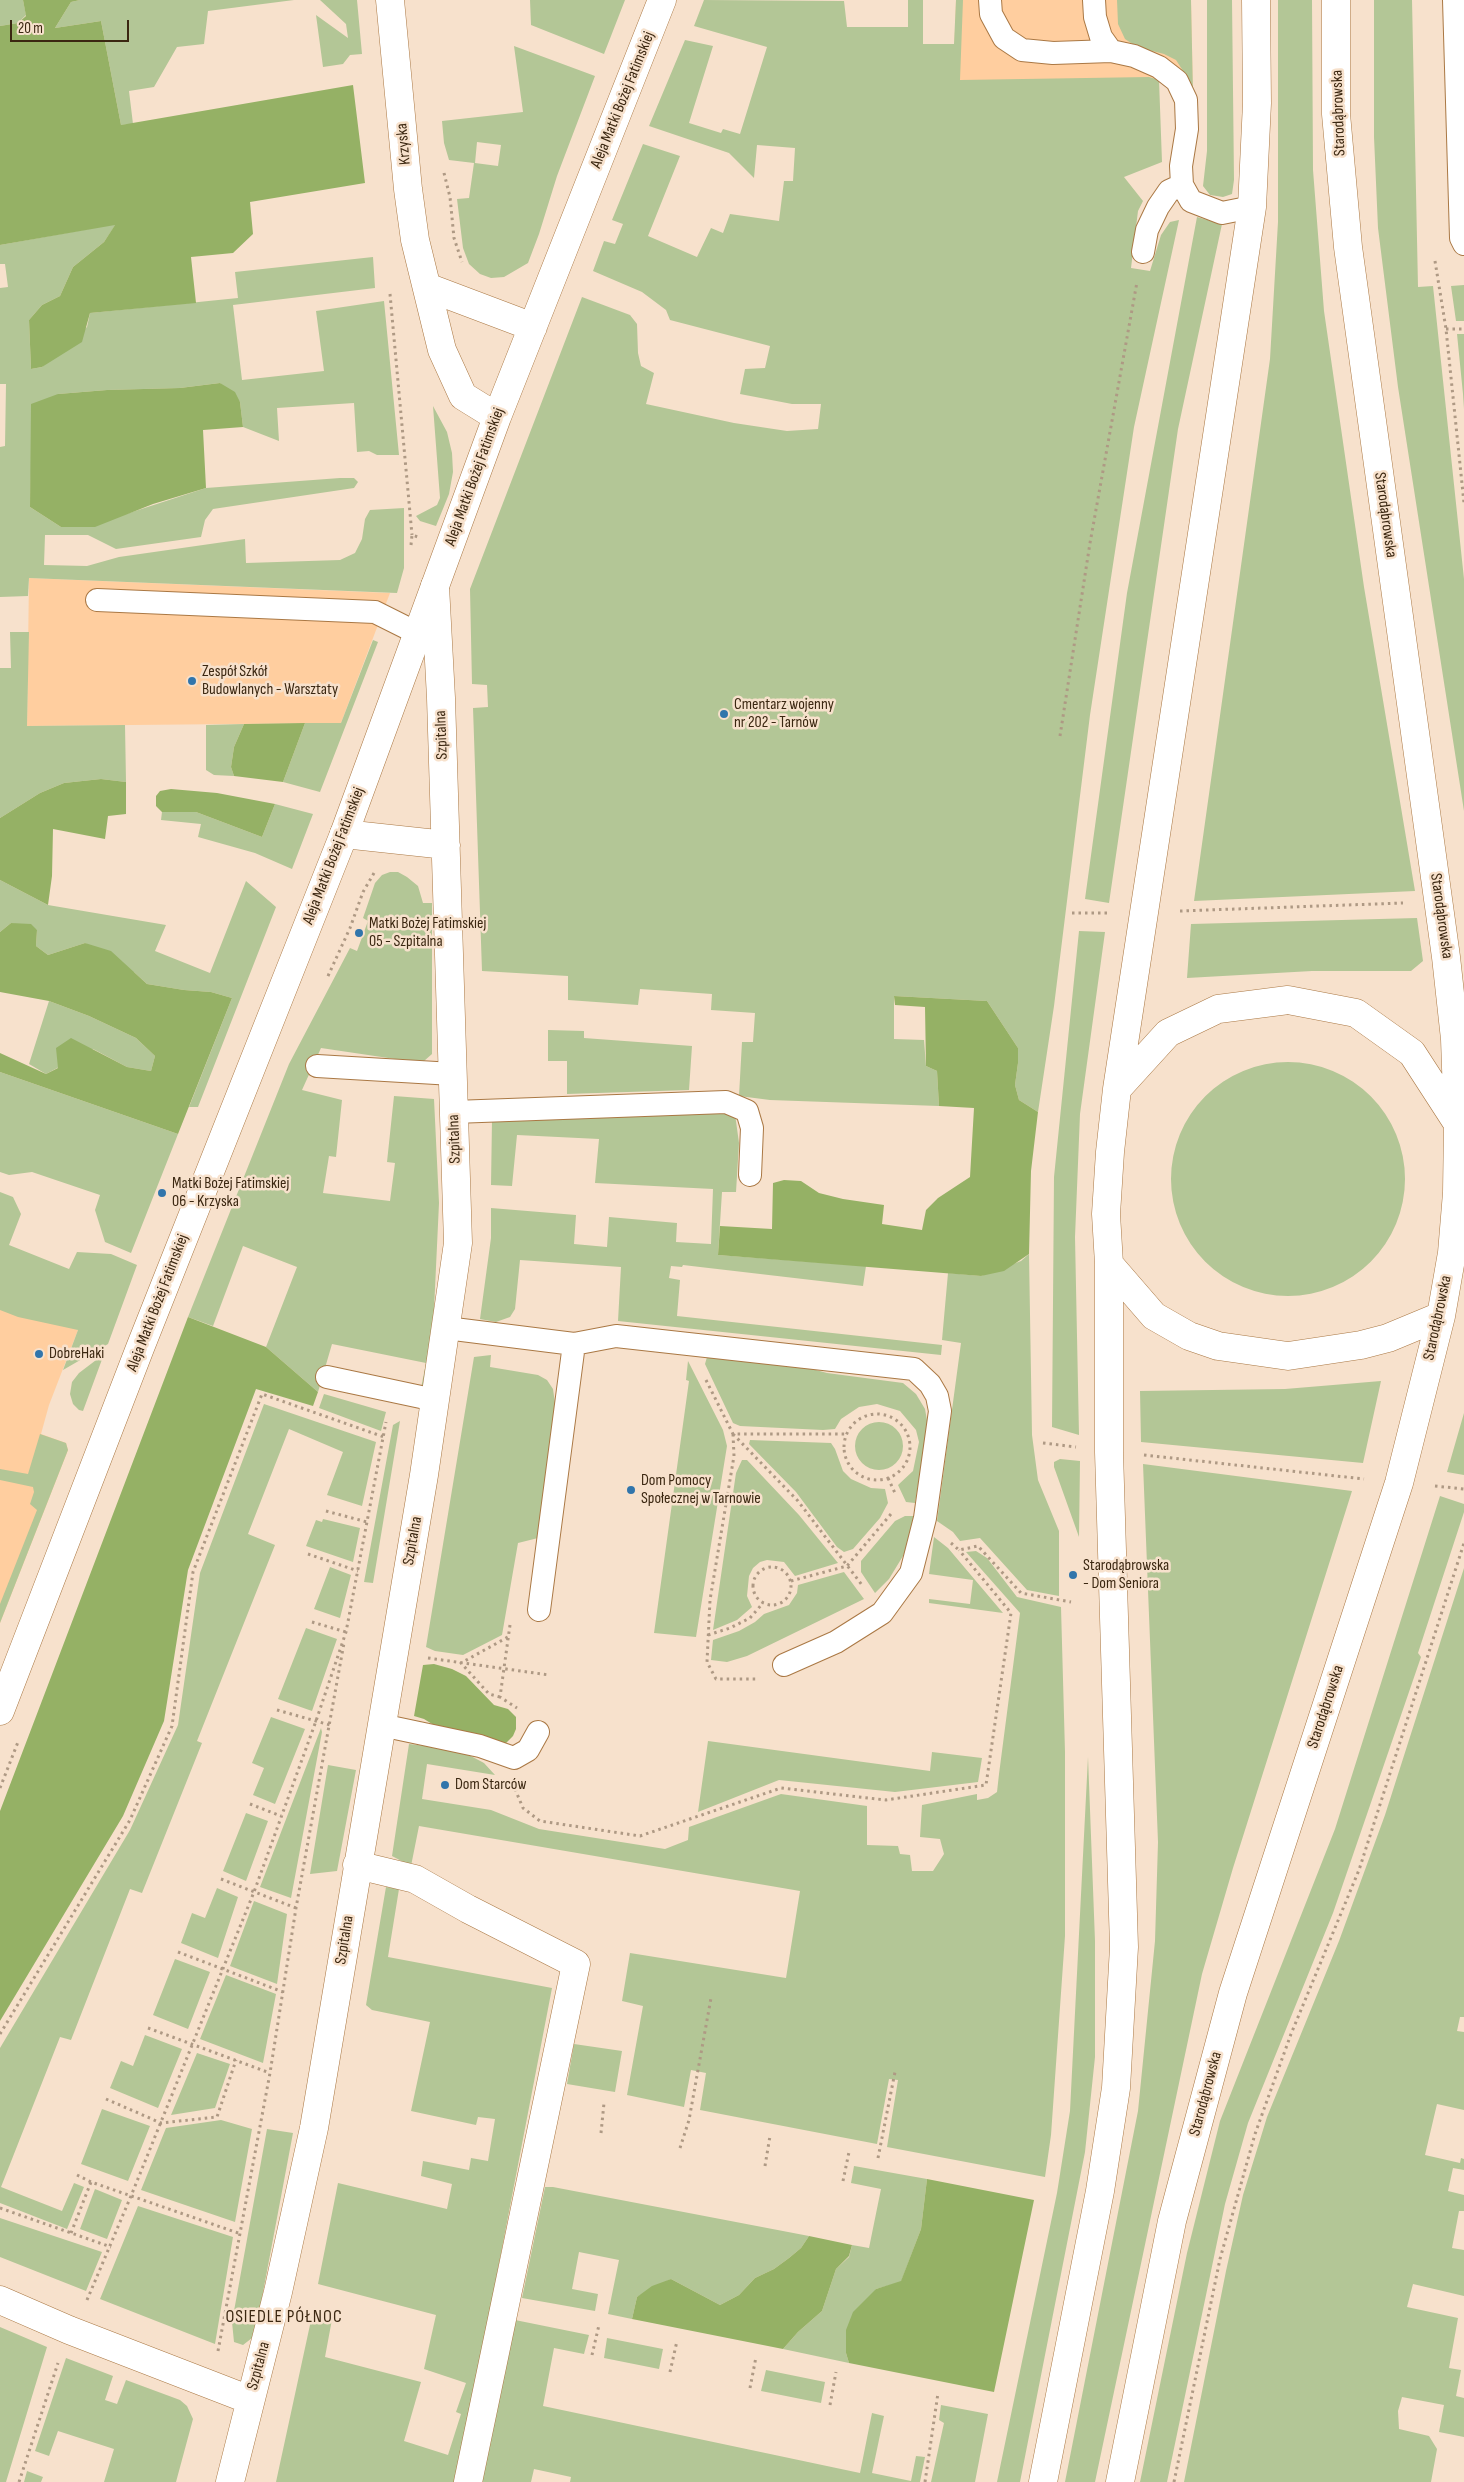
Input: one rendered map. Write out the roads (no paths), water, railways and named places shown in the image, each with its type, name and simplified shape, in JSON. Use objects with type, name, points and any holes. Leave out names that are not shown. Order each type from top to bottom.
[{"type":"street","name":"Krzyska","points":[[390,0],[408,189],[415,240],[442,350],[462,396],[496,417]]},
{"type":"street","name":"Aleja Matki Bożej Fatimskiej","points":[[0,1711],[140,1348],[344,834],[496,417],[662,0]]},
{"type":"street","points":[[1043,2482],[1100,2191],[1116,2079],[1124,1947],[1109,1452],[1109,1264],[1106,1214],[1117,1089],[1252,207],[1258,103],[1256,0]]},
{"type":"street","name":"Starodąbrowska","points":[[1120,2482],[1172,2221],[1230,2003],[1399,1483],[1441,1316],[1452,1253],[1457,1193],[1458,1124],[1455,1039],[1439,902],[1348,247],[1336,114],[1336,0]]},
{"type":"street","points":[[427,287],[533,326]]},
{"type":"street","name":"Szpitalna","points":[[230,2482],[278,2292],[314,2128],[435,1400],[458,1243],[446,845],[434,586]]},
{"type":"street","points":[[344,834],[446,845]]},
{"type":"street","points":[[1117,1089],[1168,1033],[1218,1009],[1288,1000],[1356,1013],[1412,1053],[1458,1124]]},
{"type":"street","points":[[1109,1264],[1154,1316],[1189,1336],[1218,1346],[1288,1356],[1361,1345],[1388,1338],[1441,1316]]},
{"type":"street","points":[[357,1865],[415,1879],[468,1909],[576,1964],[468,2482]]},
{"type":"street","points":[[0,2300],[69,2330],[250,2400]]},
{"type":"lane","points":[[990,0],[991,14],[1004,38],[1022,50],[1053,53],[1111,51],[1134,56],[1159,67],[1177,81],[1186,100],[1187,129],[1182,166],[1182,185],[1191,201],[1222,212],[1252,207]]},
{"type":"lane","points":[[1094,0],[1095,17],[1101,37],[1111,51]]},
{"type":"lane","points":[[1454,0],[1461,238],[1464,244]]},
{"type":"lane","points":[[1143,252],[1147,230],[1158,207],[1169,191],[1182,185]]},
{"type":"lane","points":[[97,600],[375,612],[417,633]]},
{"type":"lane","points":[[317,1066],[453,1074]]},
{"type":"lane","points":[[454,1112],[726,1102],[747,1111],[752,1128],[750,1176]]},
{"type":"lane","points":[[446,1328],[574,1344],[616,1336],[914,1369],[923,1375],[937,1396],[940,1411],[925,1518],[910,1573],[882,1612],[836,1642],[784,1665]]},
{"type":"lane","points":[[539,1610],[574,1344]]},
{"type":"lane","points":[[327,1376],[392,1392],[435,1400]]},
{"type":"lane","points":[[381,1725],[480,1746],[514,1758],[528,1750],[538,1732]]},
{"type":"place","name":"Zespół Szkół Budowlanych - Warsztaty","points":[[192,681]]},
{"type":"place","name":"Cmentarz wojenny nr 202 - Tarnów","points":[[724,714]]},
{"type":"place","name":"Matki Bożej Fatimskiej 05 - Szpitalna","points":[[359,933]]},
{"type":"place","name":"Matki Bożej Fatimskiej 06 - Krzyska","points":[[162,1193]]},
{"type":"place","name":"DobreHaki","points":[[39,1354]]},
{"type":"place","name":"Dom Pomocy Społecznej w Tarnowie","points":[[631,1490]]},
{"type":"place","name":"Starodąbrowska - Dom Seniora","points":[[1073,1575]]},
{"type":"place","name":"Dom Starców","points":[[445,1785]]},
{"type":"district","name":"OSIEDLE PÓŁNOC","points":[[284,2317]]}]
